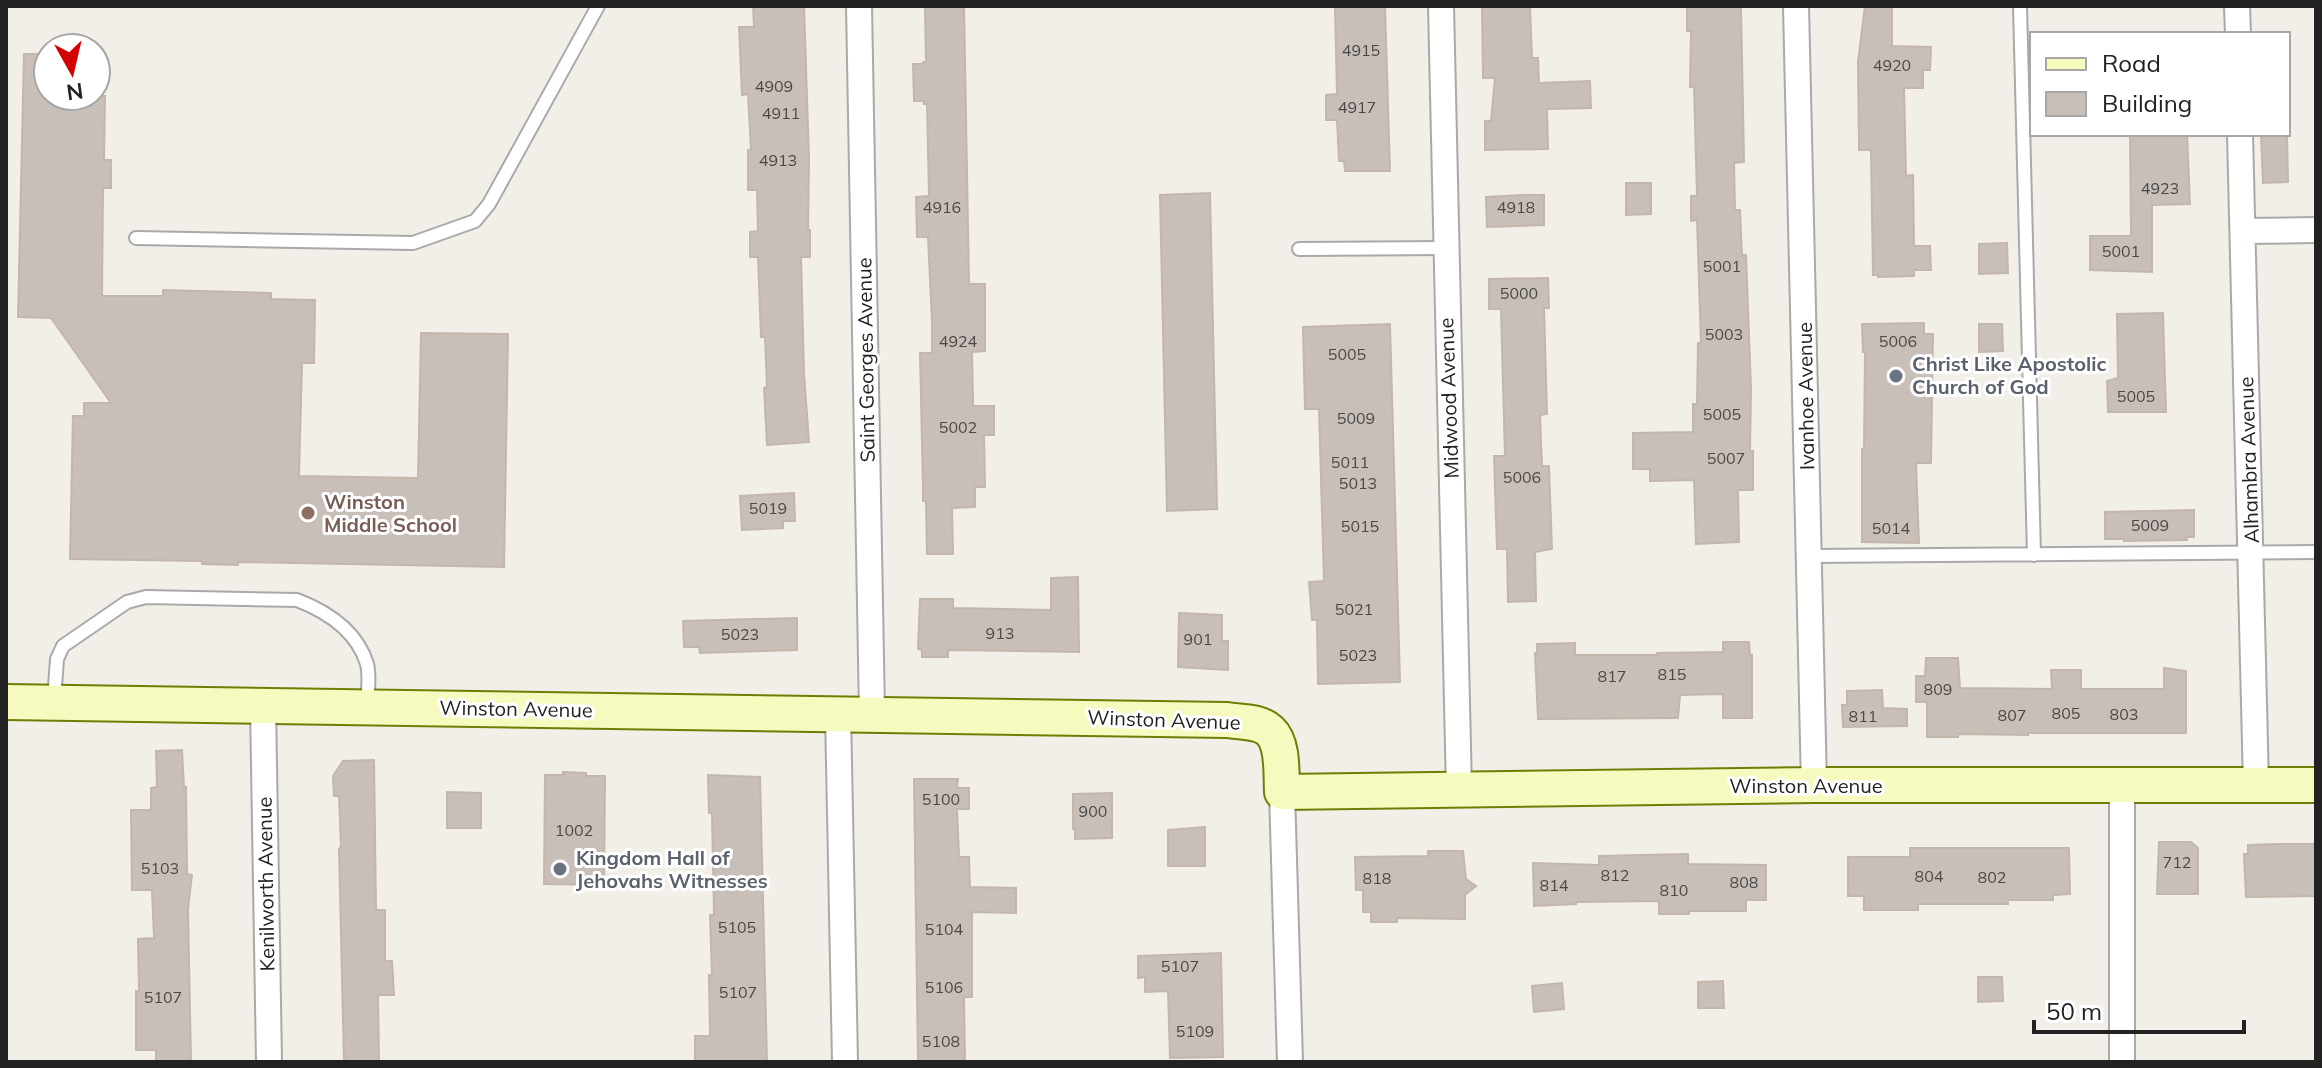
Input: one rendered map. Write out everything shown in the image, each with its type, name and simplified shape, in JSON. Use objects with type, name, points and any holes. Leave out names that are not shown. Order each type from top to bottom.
[{"type":"street","name":"Saint Georges Avenue","points":[[859,6],[872,713]]},
{"type":"street","name":"Midwood Avenue","points":[[1441,6],[1459,790]]},
{"type":"street","name":"Ivanhoe Avenue","points":[[1796,6],[1814,785]]},
{"type":"street","points":[[2237,6],[2238,32]]},
{"type":"street","name":"Alhambra Avenue","points":[[2240,136],[2256,785]]},
{"type":"street","points":[[2243,231],[2316,230]]},
{"type":"street","name":"Winston Avenue","points":[[6,702],[1227,720],[1252,723],[1269,730],[1279,746],[1282,792],[1814,785],[2316,785]]},
{"type":"street","name":"Kenilworth Avenue","points":[[263,705],[269,1062]]},
{"type":"street","points":[[838,713],[845,1062]]},
{"type":"street","points":[[2122,786],[2122,1062]]},
{"type":"street","points":[[1282,792],[1290,1062]]},
{"type":"lane","points":[[136,238],[413,243],[475,221],[489,204],[598,6]]},
{"type":"lane","points":[[2020,6],[2034,555]]},
{"type":"lane","points":[[1299,249],[1445,248]]},
{"type":"lane","points":[[1810,556],[2316,552]]},
{"type":"lane","points":[[53,702],[57,659],[63,646],[127,602],[146,597],[297,600],[326,613],[347,631],[367,665],[367,707]]},
{"type":"building","points":[[753,6],[804,6],[810,257],[801,257],[809,442],[767,445],[765,337],[761,337],[758,257],[750,257],[750,232],[758,231],[757,190],[748,190],[748,150],[751,150],[748,94],[742,95],[739,27],[754,27]]},
{"type":"building","points":[[925,6],[964,6],[969,284],[985,284],[985,351],[972,352],[973,406],[994,406],[994,435],[984,435],[985,487],[975,487],[975,507],[952,508],[953,554],[927,554],[926,501],[923,501],[920,353],[932,353],[932,321],[928,237],[917,237],[916,197],[929,196],[927,104],[914,101],[913,64],[926,62]]},
{"type":"building","points":[[1335,6],[1385,6],[1390,171],[1345,171],[1344,161],[1339,161],[1337,120],[1326,120],[1326,95],[1337,94]]},
{"type":"building","points":[[1482,6],[1530,6],[1532,58],[1538,58],[1539,83],[1590,81],[1591,108],[1547,109],[1548,149],[1485,150],[1485,121],[1491,121],[1495,78],[1483,78]]},
{"type":"building","points":[[1865,6],[1892,6],[1892,46],[1931,47],[1930,70],[1923,70],[1923,88],[1904,88],[1906,176],[1913,175],[1914,246],[1930,246],[1931,270],[1914,270],[1914,276],[1873,275],[1871,150],[1859,150],[1858,62]]},
{"type":"building","points":[[1741,7],[1744,162],[1734,163],[1735,210],[1740,210],[1742,255],[1746,255],[1753,490],[1738,490],[1739,542],[1696,544],[1694,480],[1650,481],[1650,469],[1633,469],[1633,433],[1693,432],[1693,404],[1697,404],[1698,343],[1701,343],[1697,220],[1691,221],[1691,196],[1697,196],[1694,87],[1690,87],[1691,31],[1687,31],[1687,8]]},
{"type":"building","points":[[24,54],[32,54],[32,112],[105,112],[104,160],[111,160],[111,188],[103,188],[102,296],[163,296],[163,290],[271,293],[271,299],[315,300],[314,363],[302,363],[299,476],[418,478],[421,333],[508,334],[504,567],[238,562],[238,565],[202,564],[202,561],[70,559],[73,416],[84,416],[84,403],[111,403],[51,318],[18,317]]},
{"type":"building","points":[[2130,136],[2187,136],[2190,204],[2152,205],[2152,272],[2090,270],[2090,236],[2131,236]]},
{"type":"building","points":[[2261,136],[2287,136],[2288,182],[2263,183]]},
{"type":"building","points":[[1626,183],[1651,183],[1651,214],[1626,215]]},
{"type":"building","points":[[1210,193],[1217,509],[1167,511],[1160,195]]},
{"type":"building","points":[[1544,195],[1544,225],[1487,227],[1486,197]]},
{"type":"building","points":[[2007,243],[2008,273],[1979,274],[1979,244]]},
{"type":"building","points":[[1548,278],[1549,308],[1544,308],[1547,414],[1540,415],[1542,466],[1549,466],[1552,549],[1535,552],[1536,601],[1508,602],[1507,549],[1497,549],[1494,456],[1505,456],[1501,309],[1489,309],[1489,279]]},
{"type":"building","points":[[2163,313],[2166,412],[2108,412],[2107,381],[2118,378],[2117,314]]},
{"type":"building","points":[[1924,323],[1924,334],[1933,334],[1931,463],[1916,463],[1919,543],[1862,542],[1865,352],[1862,324]]},
{"type":"building","points":[[1390,324],[1400,682],[1318,684],[1317,620],[1312,620],[1309,582],[1324,581],[1319,409],[1305,409],[1303,327]]},
{"type":"building","points":[[1979,324],[2002,324],[2003,351],[1979,352]]},
{"type":"building","points":[[794,493],[795,521],[783,521],[783,528],[742,530],[740,496]]},
{"type":"building","points":[[2194,510],[2194,537],[2186,537],[2187,540],[2105,539],[2105,512]]},
{"type":"building","points":[[1078,577],[1079,652],[948,650],[948,657],[922,657],[922,650],[918,649],[920,599],[953,599],[953,608],[1051,610],[1051,578]]},
{"type":"building","points":[[1179,613],[1222,615],[1222,641],[1228,641],[1228,670],[1178,667]]},
{"type":"building","points":[[797,618],[797,650],[700,653],[699,647],[684,647],[683,621]]},
{"type":"building","points":[[1723,642],[1749,642],[1752,655],[1752,718],[1723,718],[1723,694],[1680,695],[1678,718],[1538,719],[1537,644],[1575,643],[1575,655],[1657,655],[1723,652]]},
{"type":"building","points":[[1926,658],[1958,658],[1960,688],[2052,689],[2051,670],[2081,670],[2081,689],[2164,689],[2164,668],[2186,671],[2186,733],[1958,734],[1958,737],[1927,737],[1927,702],[1916,702],[1916,676],[1925,676]]},
{"type":"building","points":[[1882,690],[1883,708],[1907,709],[1907,726],[1843,727],[1842,705],[1847,705],[1847,691]]},
{"type":"building","points":[[182,750],[186,787],[187,874],[192,875],[188,909],[191,1062],[156,1062],[156,1050],[136,1050],[138,939],[154,938],[152,890],[132,890],[131,810],[151,810],[151,788],[157,787],[156,751]]},
{"type":"building","points":[[374,760],[376,910],[385,910],[385,961],[392,961],[394,995],[378,995],[379,1062],[344,1062],[341,846],[339,796],[334,796],[333,776],[343,761]]},
{"type":"building","points":[[563,772],[605,776],[604,885],[544,884],[545,775],[563,775]]},
{"type":"building","points":[[708,775],[760,777],[767,1062],[695,1062],[695,1036],[710,1036],[710,915],[714,915]]},
{"type":"building","points":[[914,779],[958,779],[957,788],[969,788],[969,809],[957,809],[959,857],[969,857],[970,887],[1016,888],[1016,913],[972,912],[972,997],[964,997],[965,1062],[918,1062]]},
{"type":"building","points":[[447,792],[481,793],[481,828],[447,828]]},
{"type":"building","points":[[1112,793],[1112,838],[1075,839],[1073,794]]},
{"type":"building","points":[[1205,827],[1205,866],[1168,866],[1168,830]]},
{"type":"building","points":[[2159,842],[2191,842],[2198,848],[2198,894],[2157,894]]},
{"type":"building","points":[[2316,844],[2316,896],[2246,897],[2244,854],[2248,854],[2248,845]]},
{"type":"building","points":[[1910,848],[2069,848],[2070,894],[2053,895],[2053,900],[2008,900],[2008,904],[1918,904],[1918,910],[1864,910],[1864,896],[1848,896],[1848,857],[1910,857]]},
{"type":"building","points":[[1428,851],[1463,851],[1466,879],[1476,886],[1465,895],[1465,919],[1397,918],[1397,922],[1371,922],[1371,912],[1363,912],[1363,890],[1356,890],[1355,857],[1428,856]]},
{"type":"building","points":[[1688,854],[1688,864],[1766,865],[1766,900],[1746,900],[1746,911],[1689,911],[1689,914],[1659,914],[1659,901],[1534,906],[1533,863],[1599,865],[1599,856]]},
{"type":"building","points":[[1221,953],[1223,1057],[1170,1058],[1168,991],[1145,992],[1145,977],[1138,978],[1138,956]]},
{"type":"building","points":[[1978,977],[2002,977],[2003,1001],[1978,1002]]},
{"type":"building","points":[[1723,981],[1724,1008],[1698,1008],[1698,982]]},
{"type":"building","points":[[1562,983],[1564,1009],[1534,1012],[1532,986]]},
{"type":"place","name":"Christ Like Apostolic Church of God","points":[[1896,376]]},
{"type":"place","name":"Winston Middle School","points":[[308,513]]},
{"type":"place","name":"Kingdom Hall of Jehovahs Witnesses","points":[[560,869]]}]
